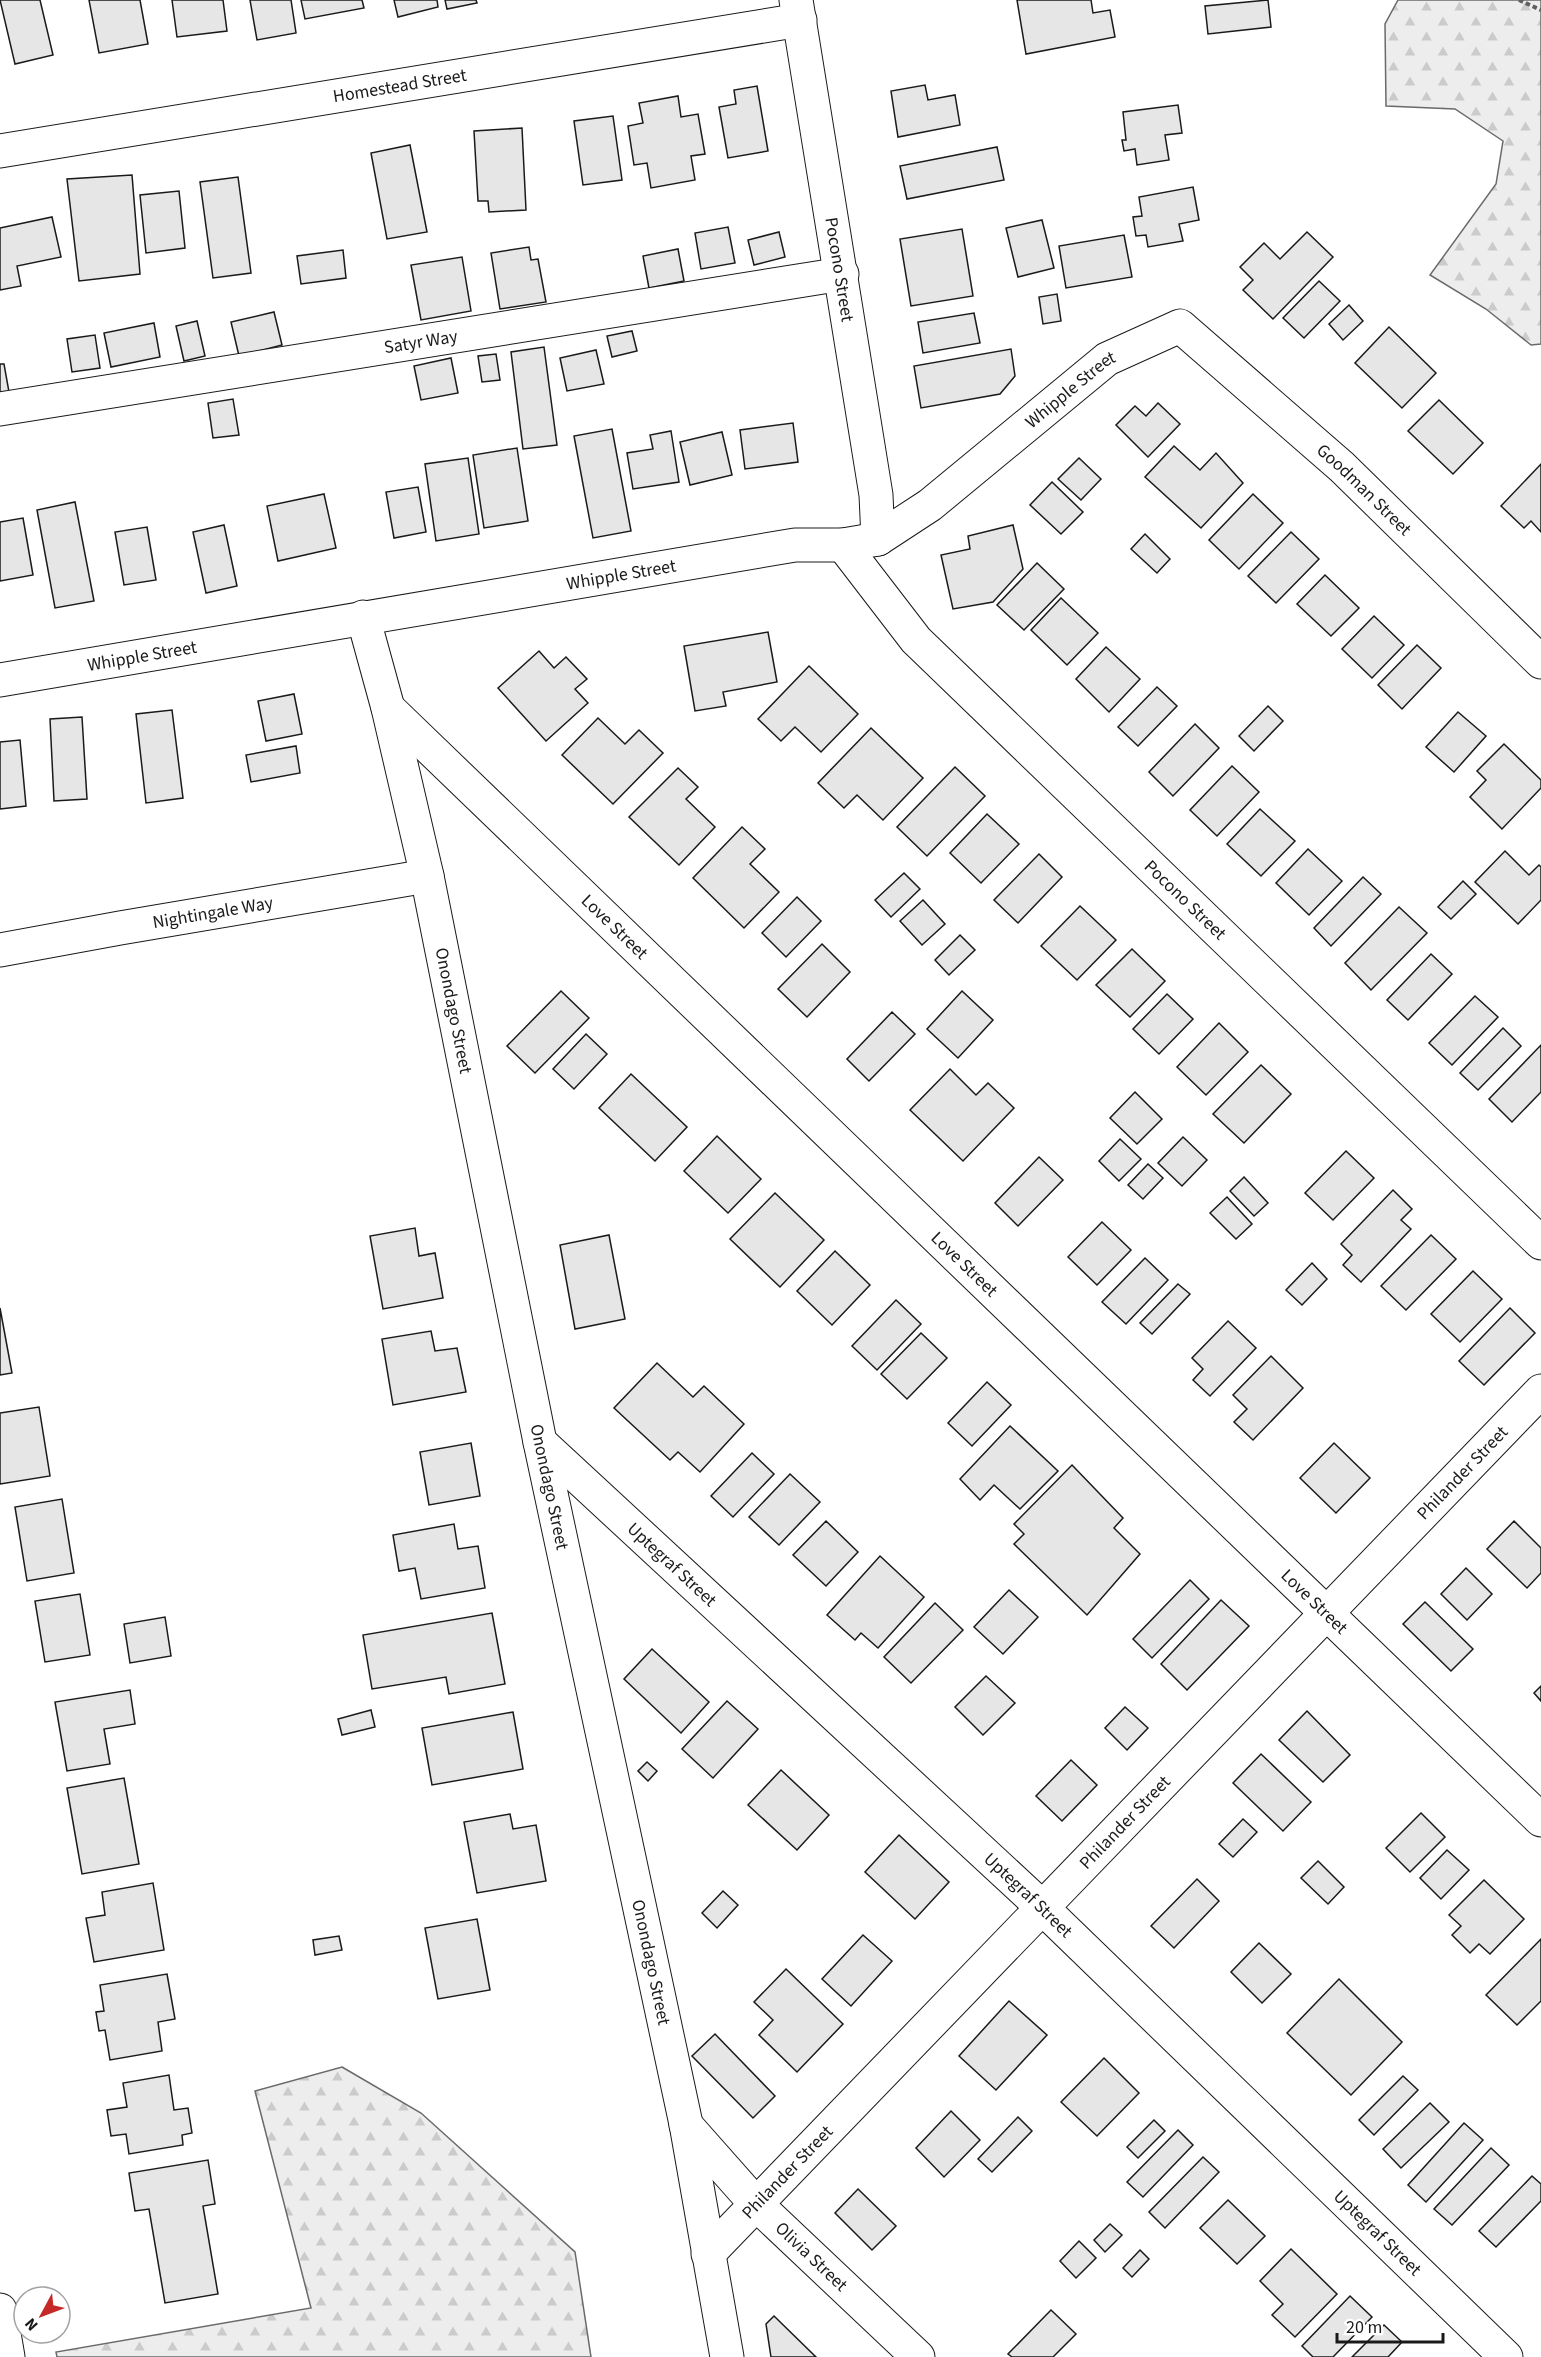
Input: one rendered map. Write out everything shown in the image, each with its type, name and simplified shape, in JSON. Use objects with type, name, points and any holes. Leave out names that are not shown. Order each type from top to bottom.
[{"type":"street","name":"Homestead Street","points":[[0,152],[798,10]]},
{"type":"street","name":"Pocono Street","points":[[798,10],[876,495],[878,539]]},
{"type":"street","name":"Satyr Way","points":[[0,410],[842,274]]},
{"type":"street","name":"Whipple Street","points":[[0,680],[795,545],[843,545],[878,539],[930,505],[1107,359],[1180,326]]},
{"type":"street","name":"Goodman Street","points":[[1180,326],[1342,467],[1541,662]]},
{"type":"street","name":"Pocono Street","points":[[843,545],[916,640],[1541,1243]]},
{"type":"street","name":"Onondago Street","points":[[363,617],[388,708],[427,876],[540,1442],[686,2124],[727,2357]]},
{"type":"street","name":"Love Street","points":[[388,708],[1541,1820]]},
{"type":"street","name":"Nightingale Way","points":[[0,950],[120,927],[427,876]]},
{"type":"street","name":"Philander Street","points":[[708,2254],[1541,1391]]},
{"type":"street","name":"Uptegraf Street","points":[[540,1442],[1042,1908],[1506,2357]]},
{"type":"street","name":"Olivia Street","points":[[686,2124],[755,2203],[918,2357]]},
{"type":"street","points":[[0,2310],[8,2357]]},
{"type":"path","points":[[1519,0],[1541,9]]},
{"type":"green space","points":[[1398,0],[1541,0],[1541,344],[1531,345],[1486,309],[1430,275],[1496,184],[1503,141],[1455,109],[1386,106],[1385,24]]},
{"type":"green space","points":[[342,2067],[421,2113],[575,2252],[591,2357],[57,2357],[56,2352],[311,2308],[255,2091]]},
{"type":"building","points":[[0,0],[40,0],[53,55],[15,64]]},
{"type":"building","points":[[89,0],[140,0],[148,44],[99,53]]},
{"type":"building","points":[[172,0],[223,0],[227,31],[177,37]]},
{"type":"building","points":[[250,0],[291,0],[296,33],[257,40]]},
{"type":"building","points":[[301,0],[362,0],[364,8],[305,19]]},
{"type":"building","points":[[394,0],[437,0],[438,7],[398,17]]},
{"type":"building","points":[[445,0],[476,0],[477,3],[447,9]]},
{"type":"building","points":[[1017,0],[1091,0],[1093,13],[1110,10],[1115,37],[1026,54]]},
{"type":"building","points":[[1268,0],[1271,27],[1208,34],[1205,6]]},
{"type":"building","points":[[925,85],[928,100],[955,95],[960,125],[898,137],[891,91]]},
{"type":"building","points":[[757,86],[768,151],[728,158],[719,107],[736,104],[734,90]]},
{"type":"building","points":[[678,96],[681,117],[698,114],[705,154],[691,156],[695,180],[651,188],[647,163],[634,165],[628,126],[643,123],[639,103]]},
{"type":"building","points":[[1178,105],[1182,133],[1165,135],[1169,160],[1137,165],[1135,149],[1124,151],[1122,140],[1126,140],[1123,112]]},
{"type":"building","points":[[613,116],[622,180],[583,185],[574,121]]},
{"type":"building","points":[[522,128],[526,210],[489,212],[488,201],[478,201],[474,131]]},
{"type":"building","points":[[410,145],[427,232],[387,239],[371,153]]},
{"type":"building","points":[[997,147],[1004,180],[907,199],[900,166]]},
{"type":"building","points":[[132,175],[140,274],[79,281],[67,179]]},
{"type":"building","points":[[238,177],[251,273],[213,278],[200,182]]},
{"type":"building","points":[[1193,187],[1199,220],[1179,224],[1183,241],[1148,247],[1146,235],[1136,236],[1133,217],[1142,216],[1139,197]]},
{"type":"building","points":[[179,191],[185,248],[146,253],[140,195]]},
{"type":"building","points":[[52,217],[61,257],[17,266],[21,286],[0,290],[0,228]]},
{"type":"building","points":[[1042,220],[1054,268],[1018,277],[1006,228]]},
{"type":"building","points":[[728,227],[735,263],[701,269],[695,233]]},
{"type":"building","points":[[962,229],[973,296],[911,306],[900,239]]},
{"type":"building","points":[[779,232],[785,257],[754,265],[748,240]]},
{"type":"building","points":[[1307,232],[1333,257],[1273,319],[1243,290],[1253,280],[1240,267],[1264,243],[1280,259]]},
{"type":"building","points":[[1124,235],[1132,277],[1066,288],[1059,246]]},
{"type":"building","points":[[529,247],[531,260],[538,259],[546,302],[500,309],[491,253]]},
{"type":"building","points":[[678,249],[684,281],[649,288],[643,256]]},
{"type":"building","points":[[343,250],[346,278],[301,284],[297,256]]},
{"type":"building","points":[[462,257],[471,311],[421,320],[411,265]]},
{"type":"building","points":[[1319,281],[1340,301],[1304,338],[1283,318]]},
{"type":"building","points":[[1057,294],[1061,321],[1043,324],[1039,297]]},
{"type":"building","points":[[1349,305],[1363,321],[1343,340],[1329,324]]},
{"type":"building","points":[[274,312],[282,345],[239,356],[231,322]]},
{"type":"building","points":[[974,313],[980,343],[923,353],[918,322]]},
{"type":"building","points":[[197,321],[205,356],[184,361],[176,326]]},
{"type":"building","points":[[154,323],[160,357],[111,367],[104,333]]},
{"type":"building","points":[[1389,327],[1436,373],[1402,408],[1355,363]]},
{"type":"building","points":[[632,331],[637,351],[612,357],[607,336]]},
{"type":"building","points":[[95,335],[100,368],[72,372],[67,339]]},
{"type":"building","points":[[544,347],[557,445],[523,449],[511,352]]},
{"type":"building","points":[[1011,349],[1015,376],[1000,394],[921,408],[914,366]]},
{"type":"building","points":[[596,350],[604,384],[567,391],[560,358]]},
{"type":"building","points":[[496,354],[500,380],[482,382],[478,356]]},
{"type":"building","points":[[451,358],[458,393],[421,400],[414,366]]},
{"type":"building","points":[[0,364],[4,364],[9,392],[0,394]]},
{"type":"building","points":[[233,399],[239,435],[213,438],[208,403]]},
{"type":"building","points":[[1439,400],[1483,443],[1453,474],[1408,431]]},
{"type":"building","points":[[1158,403],[1180,424],[1148,457],[1116,425],[1135,406],[1146,416]]},
{"type":"building","points":[[793,423],[798,462],[745,469],[740,430]]},
{"type":"building","points":[[612,429],[631,531],[593,538],[574,436]]},
{"type":"building","points":[[671,431],[679,482],[633,489],[627,453],[653,449],[650,435]]},
{"type":"building","points":[[722,432],[732,475],[690,485],[680,442]]},
{"type":"building","points":[[1174,446],[1200,470],[1216,453],[1243,483],[1201,528],[1145,477]]},
{"type":"building","points":[[517,448],[528,521],[484,528],[473,455]]},
{"type":"building","points":[[468,458],[479,534],[436,541],[425,464]]},
{"type":"building","points":[[1079,458],[1101,479],[1081,500],[1058,479]]},
{"type":"building","points":[[1541,464],[1541,532],[1531,521],[1524,528],[1501,506]]},
{"type":"building","points":[[1052,482],[1083,512],[1061,534],[1030,505]]},
{"type":"building","points":[[418,487],[426,532],[394,538],[386,492]]},
{"type":"building","points":[[324,494],[336,548],[278,561],[267,506]]},
{"type":"building","points":[[1253,494],[1283,523],[1239,569],[1209,540]]},
{"type":"building","points":[[75,502],[94,601],[55,608],[37,510]]},
{"type":"building","points":[[23,518],[33,575],[0,581],[0,522]]},
{"type":"building","points":[[224,525],[237,586],[206,593],[193,532]]},
{"type":"building","points":[[1013,525],[1023,569],[993,602],[953,609],[941,555],[970,549],[968,536]]},
{"type":"building","points":[[147,527],[156,580],[124,585],[115,532]]},
{"type":"building","points":[[1291,532],[1319,559],[1276,603],[1248,576]]},
{"type":"building","points":[[1145,534],[1170,559],[1157,573],[1131,549]]},
{"type":"building","points":[[1037,563],[1064,589],[1024,630],[997,605]]},
{"type":"building","points":[[1325,575],[1359,608],[1331,636],[1297,604]]},
{"type":"building","points":[[1061,598],[1098,633],[1067,665],[1031,630]]},
{"type":"building","points":[[1374,616],[1404,645],[1372,678],[1342,649]]},
{"type":"building","points":[[768,632],[777,682],[723,692],[726,706],[695,711],[684,646]]},
{"type":"building","points":[[1417,645],[1441,668],[1402,709],[1378,685]]},
{"type":"building","points":[[1106,647],[1140,679],[1109,712],[1076,679]]},
{"type":"building","points":[[539,651],[554,668],[566,657],[587,679],[575,689],[588,703],[546,741],[498,688]]},
{"type":"building","points":[[809,666],[858,714],[821,752],[795,727],[781,741],[758,719]]},
{"type":"building","points":[[1157,687],[1177,706],[1138,746],[1118,727]]},
{"type":"building","points":[[294,694],[302,734],[266,741],[258,701]]},
{"type":"building","points":[[1268,706],[1283,721],[1254,751],[1239,736]]},
{"type":"building","points":[[172,710],[183,798],[146,803],[136,714]]},
{"type":"building","points":[[1458,712],[1486,736],[1454,772],[1426,747]]},
{"type":"building","points":[[82,717],[87,799],[54,801],[50,719]]},
{"type":"building","points":[[598,718],[625,744],[639,730],[663,753],[613,804],[562,755]]},
{"type":"building","points":[[1195,724],[1219,748],[1173,796],[1149,772]]},
{"type":"building","points":[[871,728],[923,778],[883,820],[857,795],[844,808],[818,783]]},
{"type":"building","points":[[20,740],[26,806],[0,809],[0,742]]},
{"type":"building","points":[[1504,744],[1541,780],[1541,788],[1502,829],[1470,797],[1486,780],[1477,771]]},
{"type":"building","points":[[296,746],[300,773],[251,782],[246,755]]},
{"type":"building","points":[[1232,766],[1259,792],[1217,836],[1190,810]]},
{"type":"building","points":[[955,767],[985,796],[927,856],[897,827]]},
{"type":"building","points":[[678,768],[698,787],[686,799],[715,827],[679,865],[629,817]]},
{"type":"building","points":[[1260,809],[1295,841],[1261,876],[1227,844]]},
{"type":"building","points":[[987,814],[1019,844],[981,883],[950,853]]},
{"type":"building","points":[[742,827],[765,849],[750,864],[779,892],[744,928],[693,878]]},
{"type":"building","points":[[1308,849],[1342,881],[1309,915],[1276,883]]},
{"type":"building","points":[[1505,851],[1529,875],[1539,865],[1541,867],[1541,900],[1518,924],[1475,882]]},
{"type":"building","points":[[1039,854],[1062,877],[1018,923],[994,900]]},
{"type":"building","points":[[904,873],[920,889],[891,917],[875,900]]},
{"type":"building","points":[[1363,877],[1381,894],[1331,946],[1314,928]]},
{"type":"building","points":[[1463,881],[1476,894],[1451,919],[1438,907]]},
{"type":"building","points":[[797,897],[821,921],[786,957],[762,933]]},
{"type":"building","points":[[923,900],[945,924],[922,945],[900,921]]},
{"type":"building","points":[[1080,906],[1116,940],[1077,980],[1041,946]]},
{"type":"building","points":[[1399,907],[1427,933],[1371,990],[1345,963]]},
{"type":"building","points":[[960,935],[975,950],[949,975],[935,960]]},
{"type":"building","points":[[822,944],[850,972],[807,1017],[778,989]]},
{"type":"building","points":[[1132,949],[1165,981],[1130,1017],[1096,985]]},
{"type":"building","points":[[1431,954],[1452,974],[1408,1020],[1387,1000]]},
{"type":"building","points":[[561,991],[589,1018],[535,1073],[507,1046]]},
{"type":"building","points":[[962,991],[993,1020],[958,1058],[927,1029]]},
{"type":"building","points":[[1167,994],[1193,1019],[1159,1054],[1133,1029]]},
{"type":"building","points":[[1475,996],[1498,1017],[1452,1065],[1429,1043]]},
{"type":"building","points":[[892,1012],[915,1034],[869,1081],[847,1059]]},
{"type":"building","points":[[1219,1023],[1248,1052],[1206,1095],[1177,1067]]},
{"type":"building","points":[[1503,1028],[1521,1046],[1478,1090],[1460,1073]]},
{"type":"building","points":[[586,1034],[607,1054],[574,1089],[553,1069]]},
{"type":"building","points":[[1541,1045],[1541,1092],[1512,1122],[1489,1099]]},
{"type":"building","points":[[1261,1065],[1291,1094],[1244,1143],[1213,1114]]},
{"type":"building","points":[[950,1069],[976,1095],[988,1083],[1014,1108],[963,1161],[910,1110]]},
{"type":"building","points":[[631,1074],[687,1127],[655,1161],[599,1108]]},
{"type":"building","points":[[1135,1092],[1162,1119],[1137,1144],[1110,1118]]},
{"type":"building","points":[[717,1136],[761,1179],[728,1213],[684,1171]]},
{"type":"building","points":[[1183,1137],[1207,1160],[1182,1186],[1158,1163]]},
{"type":"building","points":[[1120,1139],[1141,1159],[1119,1181],[1099,1161]]},
{"type":"building","points":[[1346,1151],[1374,1178],[1333,1220],[1305,1193]]},
{"type":"building","points":[[1039,1157],[1063,1180],[1018,1226],[995,1203]]},
{"type":"building","points":[[1148,1164],[1163,1178],[1143,1199],[1128,1185]]},
{"type":"building","points":[[1244,1177],[1268,1203],[1254,1216],[1230,1191]]},
{"type":"building","points":[[1393,1190],[1412,1209],[1401,1220],[1411,1229],[1361,1282],[1343,1265],[1352,1255],[1341,1244]]},
{"type":"building","points":[[775,1193],[824,1240],[780,1287],[730,1239]]},
{"type":"building","points":[[1227,1197],[1252,1224],[1236,1239],[1210,1213]]},
{"type":"building","points":[[1102,1222],[1131,1250],[1097,1285],[1068,1257]]},
{"type":"building","points":[[415,1228],[419,1256],[435,1253],[443,1298],[383,1309],[370,1236]]},
{"type":"building","points":[[609,1235],[625,1319],[575,1329],[560,1245]]},
{"type":"building","points":[[1431,1235],[1456,1259],[1406,1310],[1381,1286]]},
{"type":"building","points":[[835,1251],[870,1285],[832,1325],[797,1291]]},
{"type":"building","points":[[1145,1258],[1168,1280],[1126,1324],[1102,1302]]},
{"type":"building","points":[[1312,1263],[1327,1279],[1302,1305],[1286,1290]]},
{"type":"building","points":[[1473,1271],[1502,1299],[1460,1342],[1431,1314]]},
{"type":"building","points":[[1178,1284],[1190,1294],[1152,1334],[1140,1323]]},
{"type":"building","points":[[896,1300],[921,1324],[877,1370],[852,1346]]},
{"type":"building","points":[[0,1308],[12,1373],[0,1375]]},
{"type":"building","points":[[1510,1308],[1535,1333],[1484,1385],[1459,1361]]},
{"type":"building","points":[[1228,1321],[1256,1348],[1210,1396],[1193,1380],[1203,1369],[1192,1358]]},
{"type":"building","points":[[431,1331],[435,1351],[457,1348],[466,1392],[393,1405],[382,1339]]},
{"type":"building","points":[[921,1333],[947,1358],[907,1399],[881,1374]]},
{"type":"building","points":[[1271,1356],[1303,1388],[1253,1440],[1234,1422],[1247,1409],[1233,1395]]},
{"type":"building","points":[[657,1363],[693,1397],[704,1386],[744,1424],[700,1472],[678,1452],[670,1460],[614,1408]]},
{"type":"building","points":[[987,1382],[1011,1405],[972,1446],[948,1423]]},
{"type":"building","points":[[39,1407],[50,1476],[0,1484],[0,1413]]},
{"type":"building","points":[[1010,1426],[1058,1471],[1020,1509],[994,1485],[980,1500],[960,1479]]},
{"type":"building","points":[[471,1443],[480,1496],[429,1505],[420,1452]]},
{"type":"building","points":[[1334,1443],[1370,1478],[1336,1513],[1300,1478]]},
{"type":"building","points":[[752,1453],[774,1474],[733,1517],[711,1496]]},
{"type":"building","points":[[1072,1465],[1123,1518],[1114,1528],[1140,1554],[1087,1615],[1014,1544],[1024,1534],[1014,1524]]},
{"type":"building","points":[[790,1474],[820,1502],[779,1545],[749,1517]]},
{"type":"building","points":[[62,1499],[74,1573],[27,1581],[15,1507]]},
{"type":"building","points":[[826,1521],[858,1552],[826,1586],[793,1555]]},
{"type":"building","points":[[1514,1521],[1541,1548],[1541,1573],[1527,1588],[1487,1549]]},
{"type":"building","points":[[454,1524],[458,1549],[478,1546],[485,1588],[421,1599],[415,1568],[399,1571],[393,1535]]},
{"type":"building","points":[[880,1556],[924,1597],[878,1648],[861,1633],[855,1640],[827,1615]]},
{"type":"building","points":[[1466,1568],[1492,1594],[1467,1620],[1441,1594]]},
{"type":"building","points":[[1190,1580],[1209,1599],[1152,1658],[1133,1639]]},
{"type":"building","points":[[1009,1590],[1038,1617],[1003,1654],[974,1627]]},
{"type":"building","points":[[80,1594],[90,1655],[45,1662],[35,1601]]},
{"type":"building","points":[[1221,1600],[1249,1626],[1187,1690],[1161,1664]]},
{"type":"building","points":[[1425,1602],[1473,1649],[1451,1671],[1403,1624]]},
{"type":"building","points":[[935,1603],[963,1630],[911,1683],[884,1657]]},
{"type":"building","points":[[492,1613],[505,1684],[449,1694],[446,1677],[372,1689],[363,1635]]},
{"type":"building","points":[[165,1617],[171,1656],[130,1663],[124,1624]]},
{"type":"building","points":[[652,1649],[709,1702],[681,1733],[624,1679]]},
{"type":"building","points":[[986,1676],[1015,1703],[983,1735],[955,1707]]},
{"type":"building","points":[[1541,1686],[1541,1701],[1534,1693]]},
{"type":"building","points":[[130,1690],[135,1724],[104,1729],[110,1764],[67,1771],[55,1702]]},
{"type":"building","points":[[727,1701],[758,1729],[713,1778],[682,1749]]},
{"type":"building","points":[[1125,1707],[1148,1728],[1127,1750],[1105,1728]]},
{"type":"building","points":[[371,1710],[375,1727],[342,1735],[338,1719]]},
{"type":"building","points":[[1307,1711],[1350,1755],[1323,1782],[1279,1740]]},
{"type":"building","points":[[513,1712],[523,1769],[432,1785],[422,1728]]},
{"type":"building","points":[[1261,1754],[1311,1802],[1283,1831],[1233,1783]]},
{"type":"building","points":[[1071,1760],[1097,1785],[1062,1821],[1036,1796]]},
{"type":"building","points":[[647,1762],[657,1771],[648,1781],[638,1771]]},
{"type":"building","points":[[781,1770],[829,1815],[797,1850],[748,1805]]},
{"type":"building","points":[[124,1778],[139,1864],[82,1874],[67,1788]]},
{"type":"building","points":[[1421,1813],[1445,1837],[1410,1872],[1386,1848]]},
{"type":"building","points":[[510,1814],[513,1829],[536,1825],[546,1881],[477,1893],[464,1822]]},
{"type":"building","points":[[1243,1819],[1257,1832],[1233,1857],[1219,1844]]},
{"type":"building","points":[[899,1835],[949,1882],[915,1919],[865,1872]]},
{"type":"building","points":[[1447,1850],[1469,1870],[1441,1899],[1420,1878]]},
{"type":"building","points":[[1318,1861],[1344,1887],[1328,1904],[1301,1878]]},
{"type":"building","points":[[1197,1879],[1219,1901],[1174,1948],[1151,1926]]},
{"type":"building","points":[[1484,1880],[1524,1919],[1490,1954],[1479,1944],[1470,1953],[1452,1935],[1461,1926],[1449,1915]]},
{"type":"building","points":[[153,1883],[164,1950],[94,1962],[86,1918],[105,1915],[102,1892]]},
{"type":"building","points":[[723,1891],[738,1905],[717,1928],[702,1913]]},
{"type":"building","points":[[477,1919],[490,1990],[438,1999],[425,1928]]},
{"type":"building","points":[[863,1935],[892,1961],[851,2006],[822,1979]]},
{"type":"building","points":[[339,1936],[342,1950],[315,1955],[313,1940]]},
{"type":"building","points":[[1541,1939],[1541,2001],[1517,2025],[1486,1995]]},
{"type":"building","points":[[1259,1943],[1291,1974],[1262,2003],[1231,1972]]},
{"type":"building","points":[[786,1969],[843,2024],[797,2072],[759,2035],[773,2020],[754,2002]]},
{"type":"building","points":[[167,1974],[175,2019],[158,2022],[162,2051],[110,2060],[105,2030],[99,2031],[96,2012],[104,2011],[100,1985]]},
{"type":"building","points":[[1339,1979],[1402,2042],[1351,2095],[1287,2033]]},
{"type":"building","points":[[1009,2001],[1047,2035],[996,2090],[959,2056]]},
{"type":"building","points":[[715,2034],[775,2096],[753,2118],[692,2056]]},
{"type":"building","points":[[1104,2058],[1139,2093],[1097,2136],[1061,2102]]},
{"type":"building","points":[[169,2075],[174,2110],[188,2108],[192,2133],[182,2135],[183,2145],[129,2154],[126,2134],[111,2136],[107,2110],[127,2107],[123,2083]]},
{"type":"building","points":[[1403,2076],[1418,2090],[1374,2135],[1359,2120]]},
{"type":"building","points":[[1430,2103],[1449,2122],[1401,2168],[1383,2149]]},
{"type":"building","points":[[951,2111],[980,2140],[944,2177],[916,2148]]},
{"type":"building","points":[[1018,2117],[1032,2131],[992,2172],[978,2159]]},
{"type":"building","points":[[1154,2120],[1165,2131],[1138,2158],[1127,2147]]},
{"type":"building","points":[[1464,2123],[1483,2140],[1426,2202],[1408,2185]]},
{"type":"building","points":[[1178,2130],[1193,2145],[1143,2197],[1127,2182]]},
{"type":"building","points":[[1491,2148],[1509,2165],[1452,2225],[1434,2209]]},
{"type":"building","points":[[1203,2157],[1219,2172],[1165,2228],[1149,2212]]},
{"type":"building","points":[[208,2160],[215,2204],[203,2206],[218,2294],[165,2303],[149,2209],[135,2211],[129,2173]]},
{"type":"building","points":[[1532,2176],[1541,2184],[1541,2201],[1496,2247],[1479,2231]]},
{"type":"building","points":[[858,2189],[896,2226],[872,2250],[835,2213]]},
{"type":"building","points":[[1228,2200],[1265,2236],[1237,2264],[1200,2228]]},
{"type":"building","points":[[1110,2224],[1122,2235],[1105,2252],[1094,2240]]},
{"type":"building","points":[[1079,2241],[1096,2258],[1076,2278],[1060,2261]]},
{"type":"building","points":[[1291,2249],[1337,2294],[1295,2337],[1272,2315],[1283,2304],[1260,2281]]},
{"type":"building","points":[[1140,2250],[1149,2259],[1132,2277],[1123,2268]]},
{"type":"building","points":[[1350,2296],[1372,2317],[1333,2357],[1313,2357],[1302,2346]]},
{"type":"building","points":[[1051,2310],[1076,2334],[1053,2357],[1012,2357],[1008,2354]]},
{"type":"building","points":[[774,2316],[816,2357],[771,2357],[766,2324]]},
{"type":"building","points":[[1384,2325],[1402,2342],[1388,2357],[1352,2357]]}]
